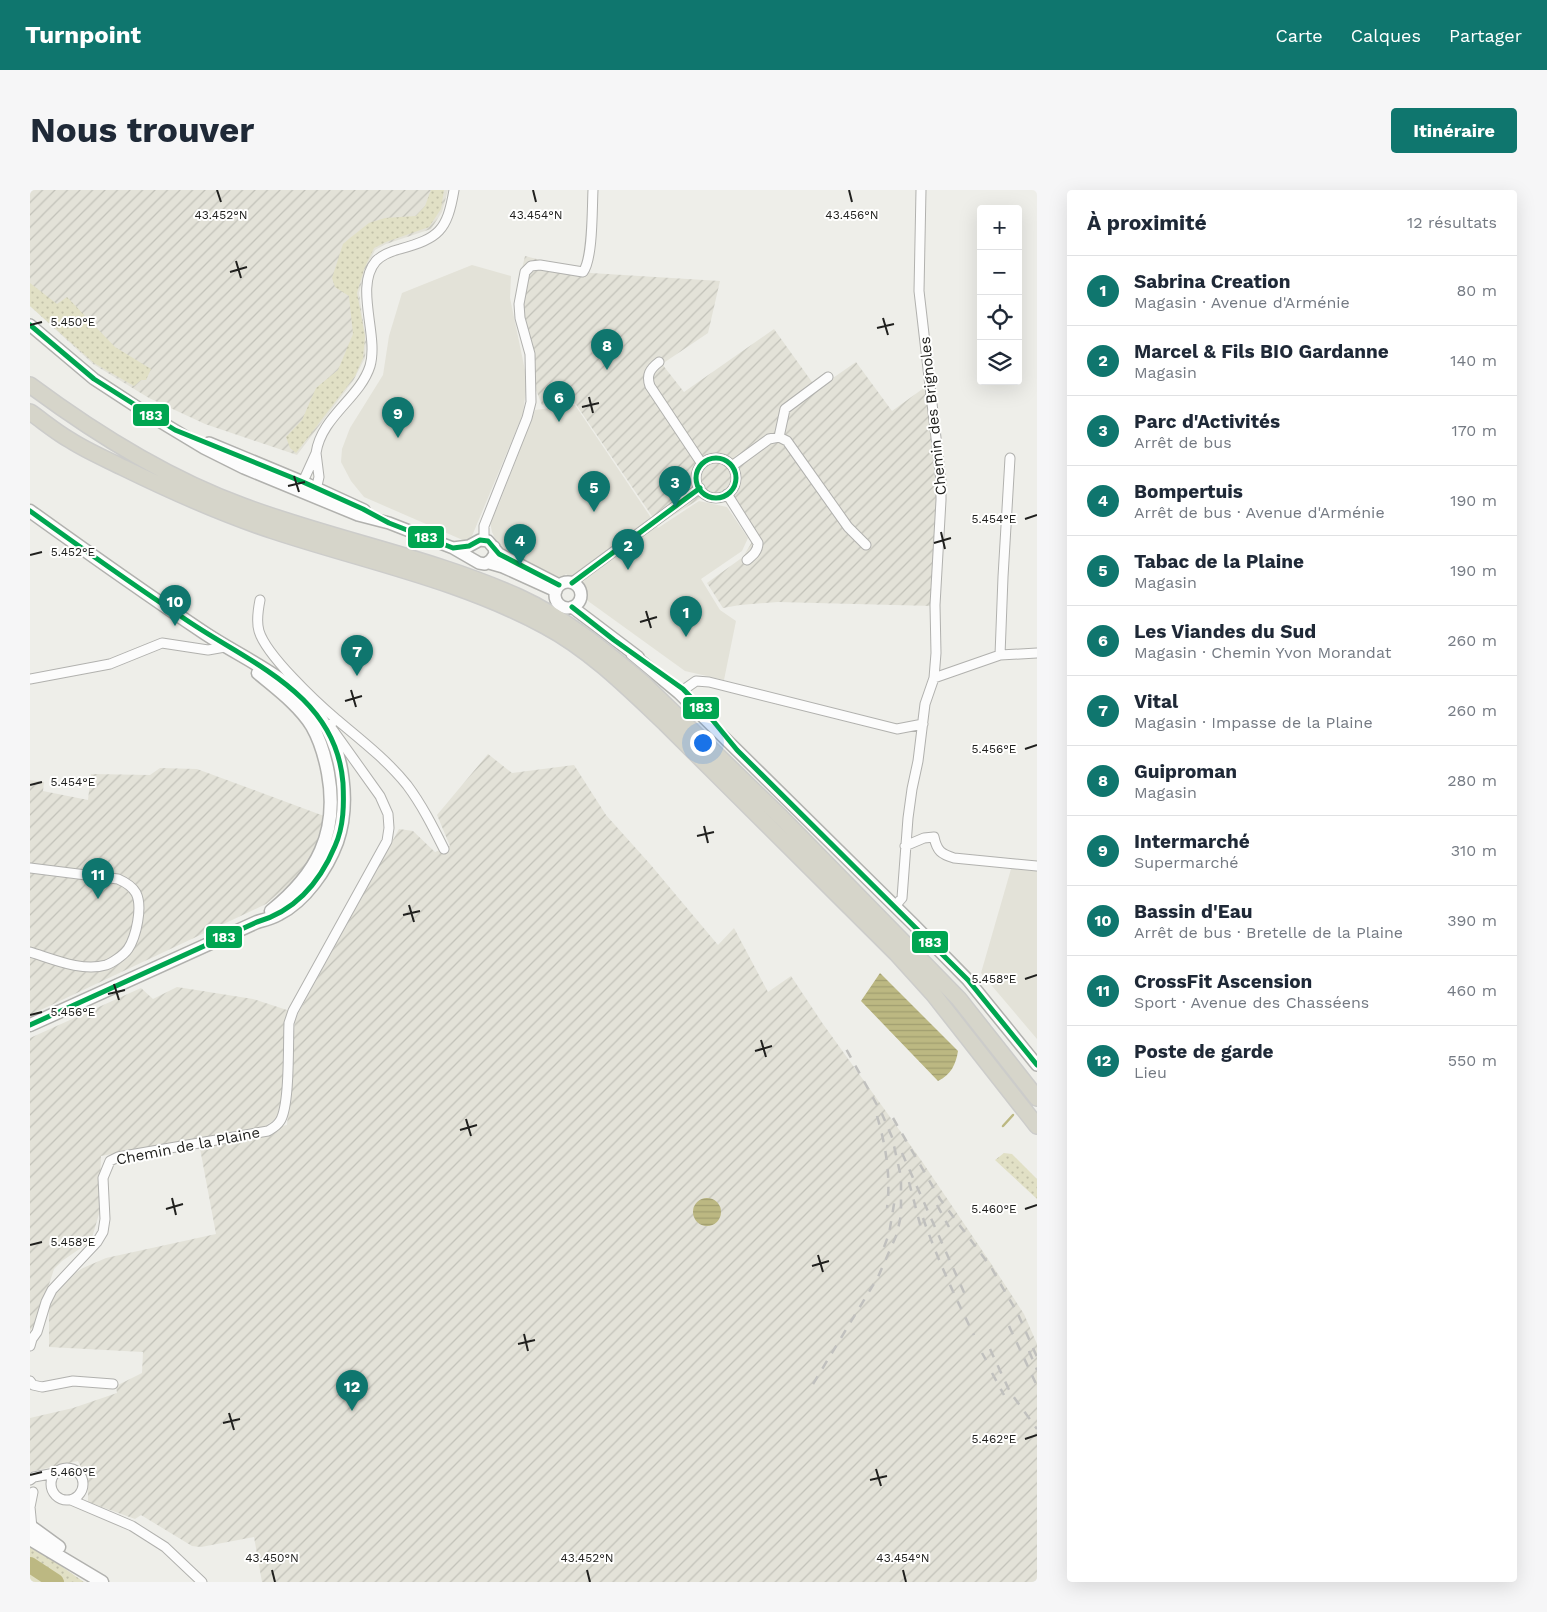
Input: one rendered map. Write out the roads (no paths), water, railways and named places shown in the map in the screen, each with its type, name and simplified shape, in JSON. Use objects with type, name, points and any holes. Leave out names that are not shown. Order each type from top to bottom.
[{"type":"highway","points":[[30,372],[118,445]]},
{"type":"highway","points":[[30,385],[75,419],[156,467],[242,506],[465,574],[521,598],[574,629],[643,683],[848,885],[958,999],[1037,1098]]},
{"type":"highway","points":[[30,403],[121,466]]},
{"type":"highway","points":[[30,412],[70,440],[206,507],[274,531],[467,590],[507,606],[547,627],[590,657],[628,687],[896,953],[947,1010],[1037,1126]]},
{"type":"main road","points":[[30,511],[225,647],[255,663],[288,685],[309,704],[327,726],[339,762],[344,788],[340,832],[334,849],[324,868],[309,889],[292,905],[278,915],[257,922],[30,1026]]},
{"type":"main road","points":[[31,1531],[97,1578]]},
{"type":"street","points":[[316,493],[319,477],[317,444],[324,429],[363,380],[370,367],[373,354],[368,304],[370,271],[377,260],[391,252],[423,242],[436,234],[446,222],[454,190]]},
{"type":"street","points":[[473,560],[471,552],[479,542],[527,418],[531,402],[530,354],[520,318],[520,304],[525,272],[531,266],[540,265],[583,272],[589,253],[593,190]]},
{"type":"street","name":"Chemin des Brignoles","points":[[895,906],[902,898],[910,798],[918,761],[925,704],[934,678],[936,653],[935,605],[942,500],[919,291],[921,190]]},
{"type":"street","points":[[30,325],[94,379],[174,430],[316,493],[364,509],[389,523],[453,548],[482,564],[489,563],[503,566],[558,588]]},
{"type":"street","points":[[659,362],[649,374],[650,386],[702,464]]},
{"type":"street","points":[[779,437],[784,414],[789,405],[828,377]]},
{"type":"street","points":[[732,466],[769,439],[779,437],[787,441],[848,527],[866,545]]},
{"type":"street","points":[[301,486],[316,452]]},
{"type":"street","points":[[712,458],[718,458],[732,466],[735,472],[735,484],[728,494],[716,497],[709,496],[700,488],[696,476],[702,464],[712,458]]},
{"type":"street","points":[[1000,655],[1002,577],[1010,458]]},
{"type":"street","points":[[575,580],[700,488]]},
{"type":"street","points":[[728,494],[758,542],[758,548],[755,553],[746,560]]},
{"type":"street","points":[[453,548],[465,548],[479,542],[492,544],[499,554],[558,588]]},
{"type":"street","points":[[489,563],[495,554],[494,547]]},
{"type":"street","points":[[567,582],[575,585],[580,590],[576,603],[568,608],[560,605],[556,598],[558,588],[567,582]]},
{"type":"street","points":[[260,600],[257,620],[263,642],[327,726],[374,750],[406,784],[428,818],[444,849]]},
{"type":"street","points":[[576,603],[608,636],[681,691],[710,717],[737,750],[968,980],[1037,1065]]},
{"type":"street","points":[[30,679],[110,664],[162,643],[208,650],[225,647]]},
{"type":"street","points":[[934,678],[1000,655],[1037,653]]},
{"type":"street","points":[[681,691],[696,681],[709,682],[897,729],[923,724]]},
{"type":"street","name":"Chemin de la Plaine","points":[[31,1341],[37,1332],[46,1302],[52,1290],[97,1242],[103,1232],[105,1219],[103,1178],[110,1161],[118,1157],[268,1131],[276,1127],[281,1121],[286,1106],[289,1024],[291,1017],[386,841],[388,828],[388,814],[380,796],[327,726]]},
{"type":"street","points":[[905,846],[924,838],[934,837],[937,848],[942,854],[954,858],[1037,866]]},
{"type":"street","points":[[30,868],[118,878],[129,884],[136,894],[140,906],[138,923],[128,949],[108,964],[94,967],[76,965],[30,952]]},
{"type":"street","points":[[30,1381],[33,1385],[42,1386],[73,1381],[113,1384]]},
{"type":"street","points":[[71,1500],[81,1492],[82,1487],[81,1477],[70,1468],[60,1470],[51,1480],[52,1490],[57,1497],[71,1500],[132,1526],[165,1547],[202,1582]]},
{"type":"street","points":[[30,1480],[34,1477],[56,1473]]},
{"type":"street","points":[[31,1531],[30,1507],[32,1493],[52,1490]]},
{"type":"waterway","points":[[1003,1126],[1013,1115]]},
{"type":"waterway","points":[[30,1565],[56,1582]]},
{"type":"railway","points":[[813,1384],[878,1277],[897,1234],[901,1215],[901,1177],[892,1137],[882,1114],[845,1047]]},
{"type":"railway","points":[[877,1116],[887,1162],[887,1208]]},
{"type":"railway","points":[[893,1118],[940,1199],[991,1267],[1017,1312],[1037,1357]]},
{"type":"railway","points":[[902,1153],[966,1297]]},
{"type":"railway","points":[[909,1182],[921,1228]]},
{"type":"railway","points":[[884,1247],[889,1234],[895,1198]]},
{"type":"railway","points":[[937,1205],[949,1227]]},
{"type":"railway","points":[[923,1218],[934,1248],[974,1335]]},
{"type":"railway","points":[[1009,1326],[1037,1386]]},
{"type":"railway","points":[[990,1349],[1010,1392],[1037,1429]]},
{"type":"railway","points":[[1029,1351],[1037,1370]]},
{"type":"railway","points":[[982,1353],[986,1360]]},
{"type":"railway","points":[[992,1373],[1004,1395]]},
{"type":"place","name":"Guiproman","points":[[607,370]]},
{"type":"place","name":"Les Viandes du Sud","points":[[559,422]]},
{"type":"place","name":"Intermarché","points":[[398,438]]},
{"type":"place","name":"Parc d'Activités","points":[[675,507]]},
{"type":"place","name":"Tabac de la Plaine","points":[[594,512]]},
{"type":"place","name":"Bompertuis","points":[[520,565]]},
{"type":"place","name":"Marcel & Fils BIO Gardanne","points":[[628,570]]},
{"type":"place","name":"Bassin d'Eau","points":[[175,626]]},
{"type":"place","name":"Sabrina Creation","points":[[686,637]]},
{"type":"place","name":"Vital","points":[[357,676]]},
{"type":"place","name":"CrossFit Ascension","points":[[98,899]]},
{"type":"place","name":"Poste de garde","points":[[352,1411]]}]
